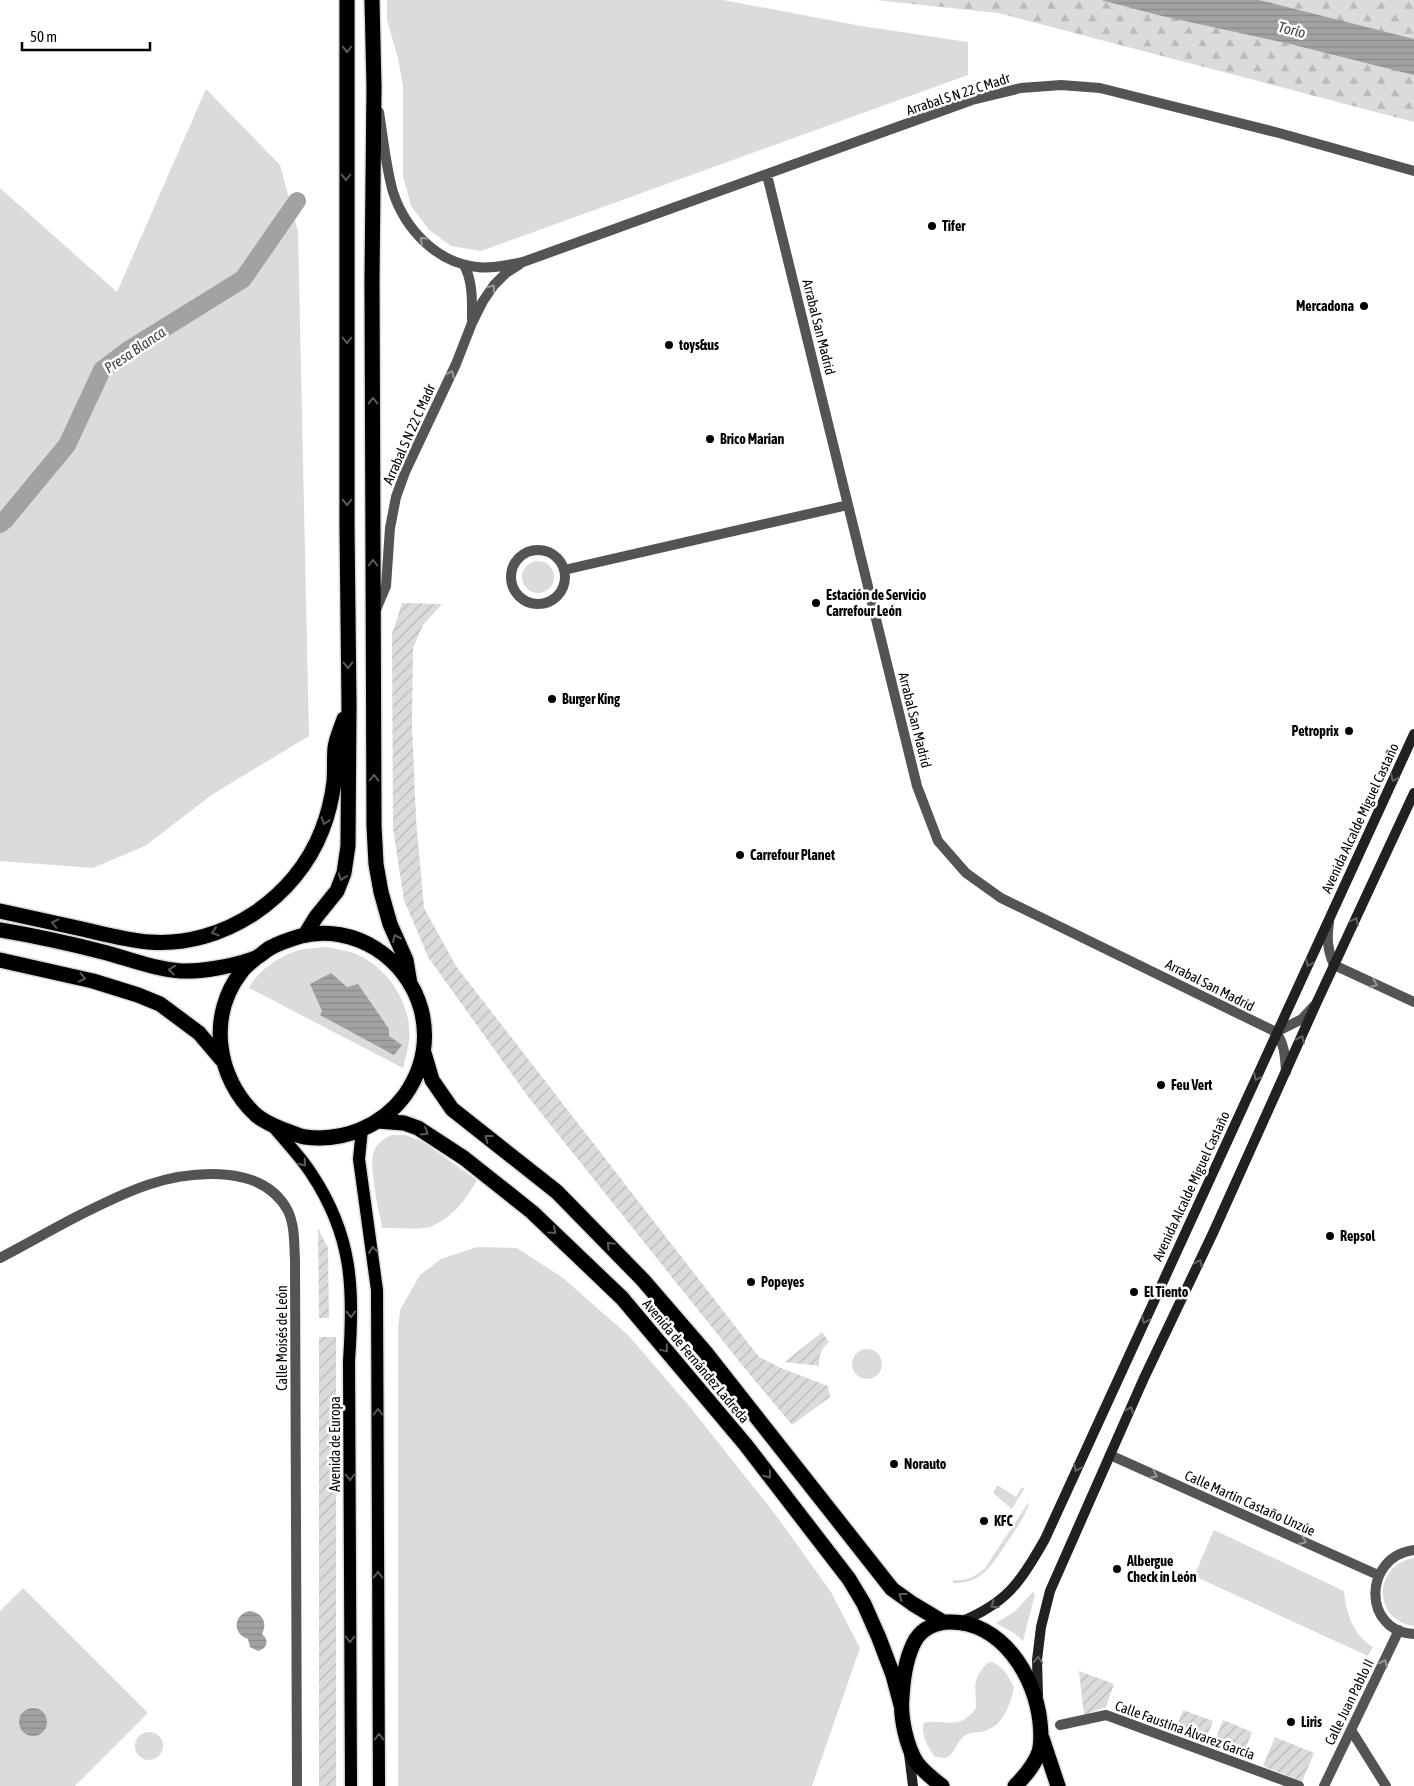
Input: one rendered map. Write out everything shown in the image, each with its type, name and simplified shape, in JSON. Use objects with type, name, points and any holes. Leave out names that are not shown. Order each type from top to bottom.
[{"type":"highway","points":[[305,935],[316,917],[337,891],[344,873],[348,846],[347,0]]},
{"type":"highway","points":[[372,0],[374,86],[372,280],[373,618],[376,864],[390,924],[406,960],[410,984]]},
{"type":"highway","points":[[0,911],[115,937],[150,942],[177,941],[205,936],[225,929],[244,919],[281,893],[297,875],[322,831],[334,784],[335,747],[349,706]]},
{"type":"highway","points":[[0,930],[107,953],[161,969],[204,970],[255,959]]},
{"type":"highway","points":[[324,933],[344,936],[371,945],[393,961],[410,984],[416,995],[423,1019],[425,1033],[424,1053],[413,1083],[399,1102],[378,1121],[362,1129],[347,1135],[304,1137],[272,1125],[257,1115],[239,1096],[226,1074],[222,1060],[220,1035],[222,1012],[241,971],[270,948],[287,940],[305,935],[324,933]]},
{"type":"highway","points":[[0,960],[93,980],[153,1001],[181,1018],[199,1033],[222,1060]]},
{"type":"highway","name":"Avenida de Fernández Ladreda","points":[[424,1053],[432,1080],[452,1109],[557,1192],[643,1280],[706,1353],[892,1589],[943,1622]]},
{"type":"highway","name":"Avenida de Fernández Ladreda","points":[[378,1121],[404,1122],[418,1128],[464,1158],[532,1212],[622,1298],[745,1444],[849,1579],[864,1604],[879,1638],[893,1675],[901,1706]]},
{"type":"highway","points":[[942,1786],[916,1762],[905,1734],[901,1706],[907,1661],[917,1637],[932,1625],[943,1622],[960,1622],[988,1633],[1000,1641],[1021,1666],[1029,1681],[1038,1708],[1041,1736],[1058,1786]]},
{"type":"highway","points":[[1016,1786],[1028,1774],[1039,1752],[1041,1736]]},
{"type":"main road","name":"Avenida Alcalde Miguel Castaño","points":[[960,1622],[979,1614],[1010,1593],[1028,1569],[1045,1539],[1414,734]]},
{"type":"main road","points":[[1038,1708],[1037,1660],[1041,1627],[1050,1591],[1110,1455],[1414,793]]},
{"type":"main road","name":"Avenida de Europa","points":[[272,1125],[310,1172],[328,1202],[347,1251],[350,1275],[352,1322],[349,1361],[351,1786]]},
{"type":"main road","points":[[362,1129],[359,1159],[377,1290],[379,1786]]},
{"type":"main road","points":[[905,1734],[913,1786]]},
{"type":"street","name":"Arrabal S N 22 C Madr","points":[[374,86],[392,191],[402,214],[415,233],[433,249],[447,258],[464,265],[491,268],[523,262],[972,100],[1021,88],[1061,85],[1100,88],[1279,133],[1414,171]]},
{"type":"street","name":"Arrabal San Madrid","points":[[767,175],[917,786],[938,841],[966,873],[1001,898],[1276,1032]]},
{"type":"street","name":"Arrabal S N 22 C Madr","points":[[373,618],[386,586],[390,528],[396,497],[405,472],[464,348],[472,323],[494,284],[506,273],[523,262]]},
{"type":"street","name":"Arrabal S N 22 C Madr","points":[[464,265],[469,275],[472,323]]},
{"type":"street","points":[[564,570],[848,505]]},
{"type":"street","points":[[546,551],[554,555],[564,570],[565,579],[563,587],[552,600],[535,604],[527,602],[514,590],[511,573],[514,564],[528,552],[546,551]]},
{"type":"street","points":[[1329,918],[1327,939],[1329,954],[1334,965],[1414,1002]]},
{"type":"street","points":[[1286,1073],[1282,1040],[1276,1032],[1302,1019],[1316,1004]]},
{"type":"street","name":"Calle Moisés de León","points":[[0,1258],[112,1198],[141,1186],[178,1176],[210,1173],[252,1179],[275,1193],[282,1202],[293,1226],[295,1260],[297,1786]]},
{"type":"street","name":"Calle Martín Castaño Unzúe","points":[[1110,1455],[1378,1575]]},
{"type":"street","points":[[1414,1550],[1402,1552],[1384,1565],[1375,1585],[1377,1607],[1382,1616],[1399,1630],[1414,1634]]},
{"type":"street","name":"Calle Juan Pablo II","points":[[1324,1786],[1399,1630]]},
{"type":"street","name":"Calle Faustina Álvarez García","points":[[1060,1726],[1106,1715],[1299,1786]]},
{"type":"street","points":[[1351,1730],[1386,1786]]},
{"type":"green space","points":[[387,0],[723,0],[861,26],[968,42],[968,75],[481,251],[451,246],[429,230],[411,206],[403,176],[403,86],[398,58],[387,20]]},
{"type":"green space","points":[[876,0],[1414,0],[1414,122],[998,13]]},
{"type":"green space","points":[[206,89],[280,165],[298,231],[309,736],[213,794],[145,846],[93,868],[0,861],[0,188],[117,292]]},
{"type":"green space","points":[[538,561],[550,565],[554,577],[550,589],[538,593],[526,589],[522,577],[526,565]]},
{"type":"green space","points":[[402,603],[442,604],[423,625],[413,648],[412,726],[416,819],[424,908],[456,966],[759,1357],[781,1368],[828,1386],[830,1397],[792,1425],[529,1098],[428,957],[404,900],[393,829],[392,634]]},
{"type":"green space","points":[[327,947],[350,952],[365,959],[377,967],[395,988],[402,1000],[409,1027],[409,1044],[403,1068],[249,988],[258,975],[270,964],[284,956],[302,949]]},
{"type":"green space","points":[[391,1135],[406,1135],[423,1142],[477,1180],[458,1208],[445,1219],[430,1227],[414,1229],[382,1228],[373,1177],[372,1158],[377,1146]]},
{"type":"green space","points":[[318,1229],[328,1248],[329,1318],[319,1318]]},
{"type":"green space","points":[[477,1247],[517,1248],[563,1278],[628,1335],[690,1407],[775,1514],[831,1592],[860,1648],[812,1786],[398,1786],[398,1329],[400,1310],[420,1275],[441,1259]]},
{"type":"green space","points":[[822,1332],[829,1342],[821,1353],[819,1366],[785,1362]]},
{"type":"green space","points":[[319,1337],[336,1337],[336,1786],[319,1786]]},
{"type":"green space","points":[[867,1349],[878,1353],[882,1364],[878,1375],[867,1379],[856,1375],[852,1364],[856,1353]]},
{"type":"green space","points":[[997,1485],[1016,1497],[1022,1487],[1024,1489],[1012,1509],[993,1493]]},
{"type":"green space","points":[[1028,1503],[1020,1523],[986,1571],[972,1580],[953,1583],[953,1580],[962,1580],[974,1576],[985,1568]]},
{"type":"green space","points":[[1214,1530],[1344,1591],[1352,1623],[1360,1636],[1373,1647],[1368,1656],[1194,1576]]},
{"type":"green space","points":[[1414,1558],[1414,1626],[1400,1622],[1391,1614],[1385,1604],[1383,1592],[1385,1581],[1391,1571],[1401,1563]]},
{"type":"green space","points":[[23,1588],[148,1713],[75,1786],[0,1786],[0,1611]]},
{"type":"green space","points":[[1033,1592],[1035,1594],[1023,1641],[996,1623],[1014,1612]]},
{"type":"green space","points":[[992,1662],[1002,1669],[1014,1687],[1005,1714],[991,1728],[966,1735],[950,1755],[941,1758],[934,1756],[924,1736],[924,1723],[958,1722],[970,1715],[976,1708],[976,1679],[987,1663]]},
{"type":"green space","points":[[1079,1671],[1114,1684],[1106,1707],[1084,1715]]},
{"type":"green space","points":[[1183,1710],[1213,1721],[1204,1744],[1174,1734]]},
{"type":"green space","points":[[1223,1720],[1252,1732],[1242,1758],[1213,1746]]},
{"type":"green space","points":[[149,1732],[159,1736],[163,1746],[159,1756],[149,1760],[139,1756],[135,1746],[139,1736]]},
{"type":"green space","points":[[1275,1737],[1314,1753],[1302,1782],[1263,1766]]},
{"type":"water","name":"Torío","points":[[1101,0],[1259,0],[1414,39],[1414,75],[1286,43],[1162,16]]},
{"type":"water","points":[[331,973],[347,987],[358,984],[389,1029],[389,1036],[402,1045],[394,1055],[320,1015],[322,1011],[310,984]]},
{"type":"water","points":[[250,1611],[261,1616],[264,1622],[262,1634],[266,1639],[266,1646],[258,1651],[250,1647],[248,1639],[239,1633],[237,1629],[240,1616]]},
{"type":"water","points":[[33,1708],[43,1712],[47,1722],[43,1732],[33,1736],[23,1732],[19,1722],[23,1712]]},
{"type":"waterway","name":"Presa Blanca","points":[[0,524],[67,445],[102,370],[127,351],[243,279],[297,201]]},
{"type":"place","name":"Tifer","points":[[932,226]]},
{"type":"place","name":"Mercadona","points":[[1364,306]]},
{"type":"place","name":"toys&us","points":[[669,345]]},
{"type":"place","name":"Brico Marian","points":[[710,439]]},
{"type":"place","name":"Estación de Servicio Carrefour León","points":[[816,603]]},
{"type":"place","name":"Burger King","points":[[552,699]]},
{"type":"place","name":"Petroprix","points":[[1349,731]]},
{"type":"place","name":"Carrefour Planet","points":[[740,855]]},
{"type":"place","name":"Feu Vert","points":[[1161,1085]]},
{"type":"place","name":"Repsol","points":[[1330,1236]]},
{"type":"place","name":"Popeyes","points":[[751,1282]]},
{"type":"place","name":"El Tiento","points":[[1134,1292]]},
{"type":"place","name":"Norauto","points":[[894,1464]]},
{"type":"place","name":"KFC","points":[[984,1521]]},
{"type":"place","name":"Albergue Check in León","points":[[1117,1569]]},
{"type":"place","name":"Liris","points":[[1291,1722]]}]
